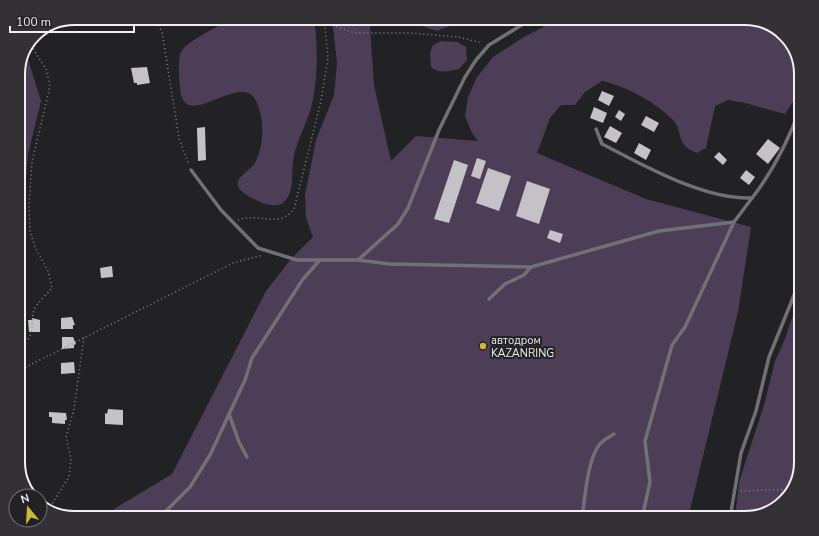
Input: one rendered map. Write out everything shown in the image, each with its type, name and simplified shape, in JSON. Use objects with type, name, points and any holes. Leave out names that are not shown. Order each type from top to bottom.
[{"type":"lane","points":[[358,260],[398,224],[408,208],[439,130],[465,77],[476,60],[489,46],[522,25]]},
{"type":"lane","points":[[644,511],[650,482],[645,441],[672,345],[685,327],[734,222],[764,183],[791,136],[794,127]]},
{"type":"lane","points":[[596,129],[602,144],[673,180],[735,199],[752,198]]},
{"type":"lane","points":[[191,170],[233,222],[258,248],[297,260],[358,260],[390,264],[531,267],[659,231],[734,222]]},
{"type":"lane","points":[[166,511],[190,487],[210,454],[245,380],[252,358],[303,279],[319,261]]},
{"type":"lane","points":[[489,299],[505,284],[524,275],[531,267]]},
{"type":"lane","points":[[731,511],[741,453],[756,411],[769,357],[794,295]]},
{"type":"lane","points":[[229,414],[239,442],[247,457]]},
{"type":"lane","points":[[583,511],[595,452],[599,444],[614,434]]},
{"type":"path","points":[[158,25],[162,32],[179,138],[191,170]]},
{"type":"path","points":[[233,222],[254,216],[277,220],[289,216],[294,209],[321,101],[328,58],[325,25]]},
{"type":"path","points":[[331,25],[355,33],[410,33],[458,37],[489,46]]},
{"type":"path","points":[[25,341],[29,338],[34,324],[33,315],[36,307],[52,288],[48,271],[36,248],[30,232],[29,205],[32,162],[50,86],[46,69],[33,48]]},
{"type":"path","points":[[25,367],[233,263],[260,257],[267,252]]},
{"type":"path","points":[[51,505],[69,477],[71,459],[66,437],[74,409],[84,337]]},
{"type":"path","points":[[734,492],[786,489]]},
{"type":"shaded area","points":[[315,25],[317,63],[311,108],[294,155],[291,189],[287,199],[281,204],[272,205],[263,203],[244,193],[238,186],[241,177],[255,163],[262,140],[262,124],[259,108],[256,101],[249,93],[238,92],[201,105],[191,105],[183,100],[180,86],[180,55],[187,45],[217,26]]},
{"type":"shaded area","name":"автодром KAZANRING","points":[[333,25],[373,25],[370,27],[374,85],[391,161],[416,136],[478,141],[472,133],[465,116],[468,97],[477,77],[493,57],[524,37],[547,25],[752,25],[767,30],[780,39],[784,44],[794,67],[794,100],[785,114],[728,100],[715,106],[706,148],[697,153],[685,146],[680,138],[676,124],[666,113],[649,101],[630,91],[602,81],[585,92],[575,105],[561,105],[550,118],[537,153],[646,199],[751,227],[738,312],[690,511],[111,511],[172,474],[266,291],[291,259],[313,237],[306,218],[305,195],[316,140],[334,95],[337,63]]},
{"type":"shaded area","points":[[419,25],[452,25],[437,31]]},
{"type":"shaded area","points":[[441,41],[458,42],[466,47],[467,60],[459,69],[437,71],[431,67],[430,53],[433,45]]},
{"type":"shaded area","points":[[28,59],[41,101],[28,154],[25,189],[25,70]]},
{"type":"shaded area","points":[[794,312],[794,469],[786,489],[772,503],[755,510],[736,511],[739,482],[764,405],[775,361],[785,339]]},
{"type":"building","points":[[147,67],[150,83],[137,85],[137,83],[134,83],[131,68]]},
{"type":"building","points":[[602,91],[614,96],[609,106],[598,100]]},
{"type":"building","points":[[594,107],[607,113],[603,123],[590,118]]},
{"type":"building","points":[[619,110],[625,114],[621,121],[615,117]]},
{"type":"building","points":[[646,116],[659,123],[654,132],[641,125]]},
{"type":"building","points":[[610,126],[622,133],[616,143],[604,137]]},
{"type":"building","points":[[205,127],[206,160],[198,161],[197,128]]},
{"type":"building","points":[[768,139],[780,148],[768,164],[756,154]]},
{"type":"building","points":[[639,143],[651,150],[646,160],[634,153]]},
{"type":"building","points":[[719,152],[727,160],[723,165],[714,157]]},
{"type":"building","points":[[477,158],[486,161],[480,179],[471,176]]},
{"type":"building","points":[[454,160],[468,165],[449,223],[434,219]]},
{"type":"building","points":[[488,168],[511,176],[499,211],[476,203]]},
{"type":"building","points":[[746,170],[755,177],[749,185],[740,178]]},
{"type":"building","points":[[527,181],[550,189],[539,224],[516,216]]},
{"type":"building","points":[[550,230],[563,234],[560,243],[547,238]]},
{"type":"building","points":[[112,266],[113,277],[101,278],[100,268]]},
{"type":"building","points":[[72,317],[75,325],[73,325],[73,329],[61,329],[61,318]]},
{"type":"building","points":[[32,318],[40,320],[40,332],[29,332],[28,320],[32,320]]},
{"type":"building","points":[[62,337],[73,337],[76,344],[74,345],[74,348],[62,349]]},
{"type":"building","points":[[74,362],[75,373],[61,374],[61,363]]},
{"type":"building","points":[[108,409],[123,410],[123,425],[105,424],[105,413],[107,414]]},
{"type":"building","points":[[49,412],[66,413],[67,420],[65,420],[65,424],[52,423],[52,417],[49,417]]},
{"type":"place","name":"автодром KAZANRING","points":[[483,346]]}]
